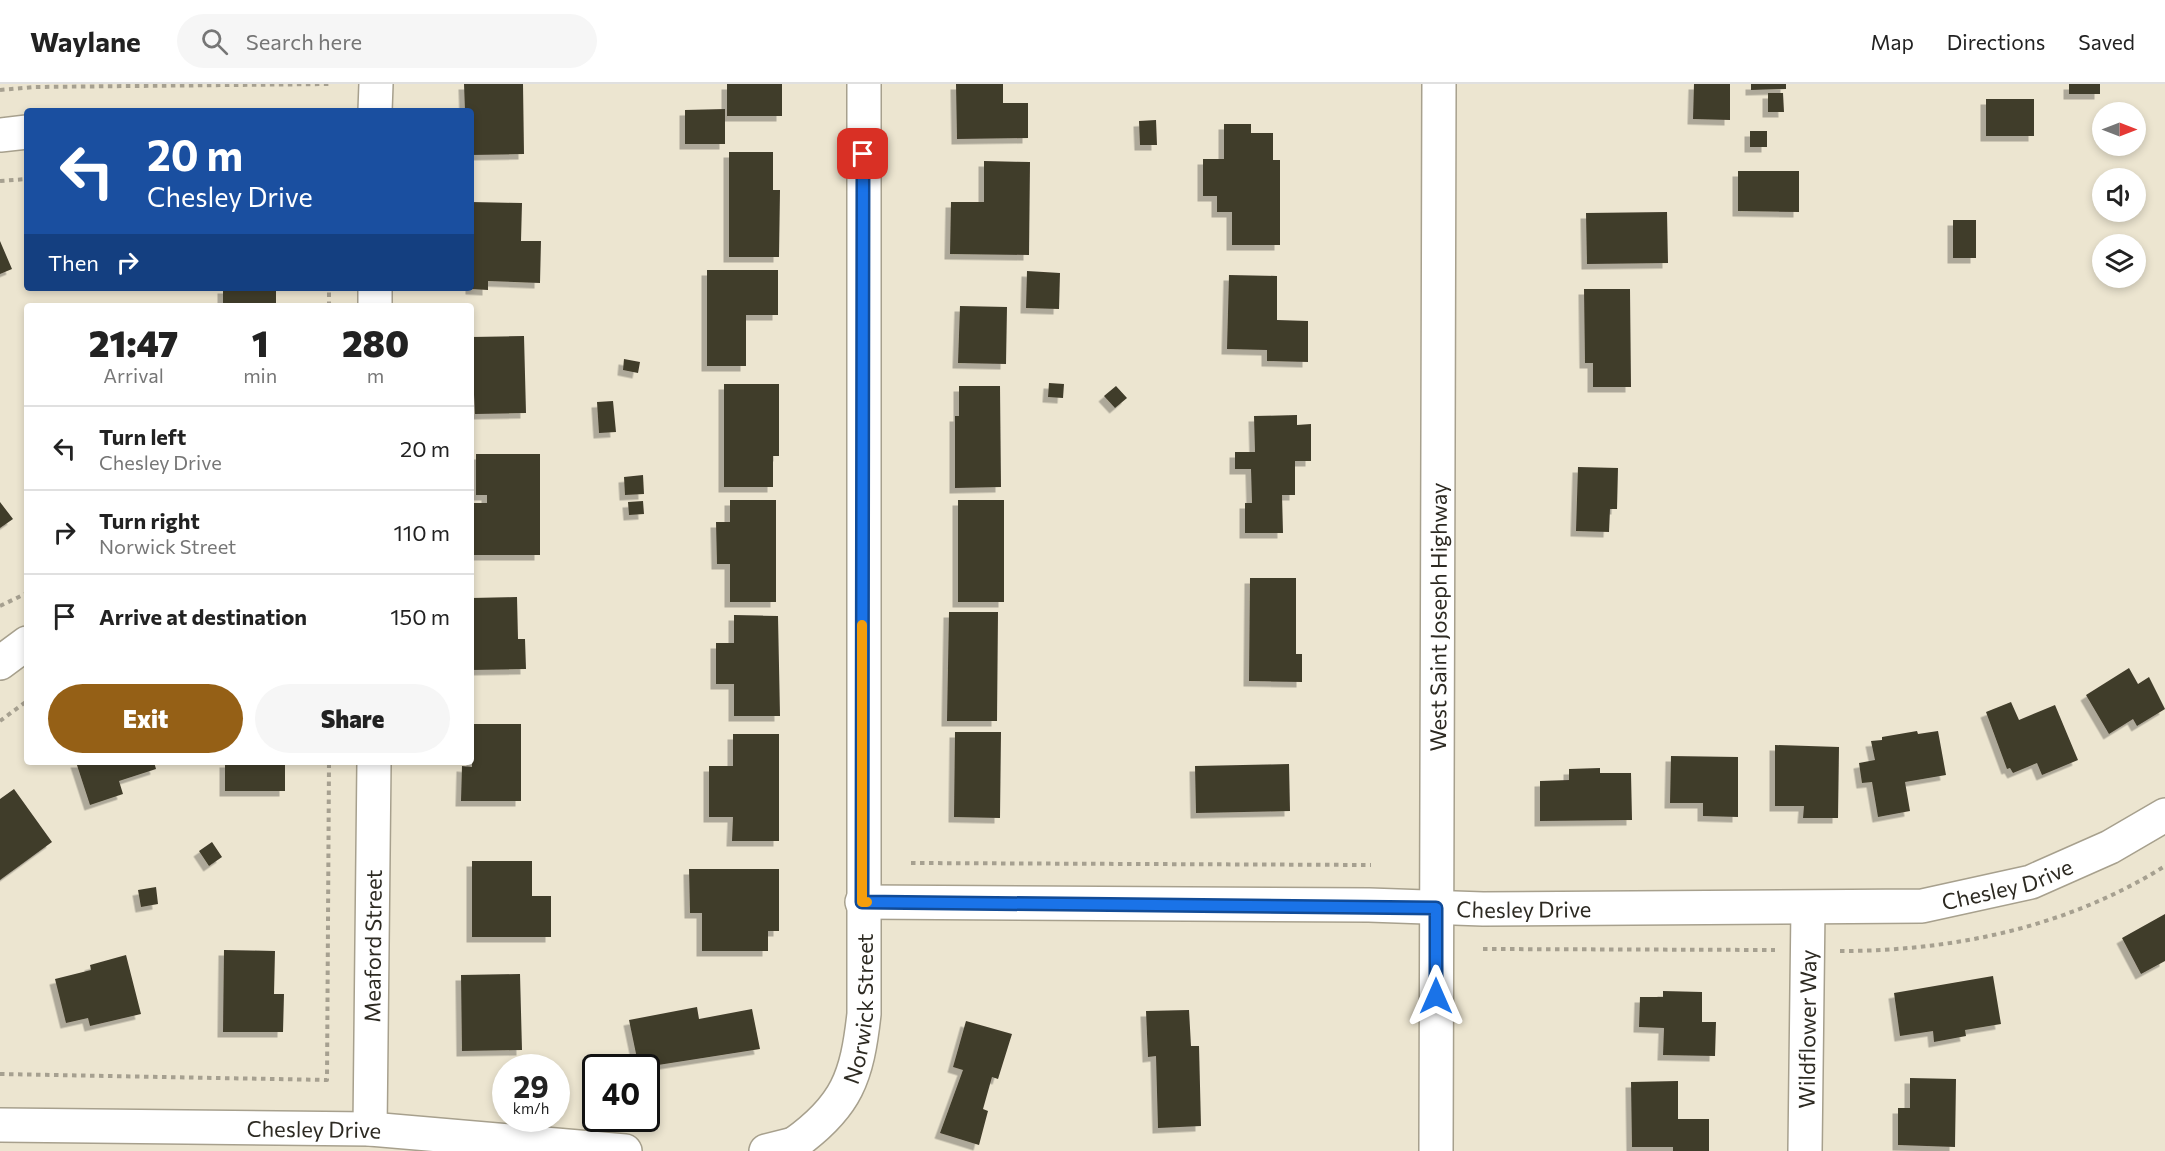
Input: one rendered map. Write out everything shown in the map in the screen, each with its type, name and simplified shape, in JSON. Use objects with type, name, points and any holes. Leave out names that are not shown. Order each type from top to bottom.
[{"type":"street","points":[[375,108],[376,84]]},
{"type":"street","name":"Norwick Street","points":[[785,1149],[812,1131],[836,1107],[850,1084],[860,1050],[864,1014],[862,902],[864,84]]},
{"type":"street","name":"West Saint Joseph Highway","points":[[1436,1151],[1439,84]]},
{"type":"street","points":[[0,135],[24,132]]},
{"type":"street","points":[[0,663],[24,645]]},
{"type":"street","name":"Meaford Street","points":[[370,1129],[374,765]]},
{"type":"street","name":"Chesley Drive","points":[[862,902],[1436,908],[1922,906],[2031,882],[2110,847],[2165,815]]},
{"type":"street","name":"Wildflower Way","points":[[1805,1151],[1808,908]]},
{"type":"street","name":"Chesley Drive","points":[[0,1125],[370,1129],[625,1151]]},
{"type":"path","points":[[0,90],[35,87],[330,84]]},
{"type":"path","points":[[0,181],[24,179]]},
{"type":"path","points":[[0,606],[24,594]]},
{"type":"path","points":[[0,721],[24,703]]},
{"type":"path","points":[[0,1074],[327,1080],[329,765]]},
{"type":"path","points":[[911,863],[1371,865]]},
{"type":"building","points":[[464,84],[523,84],[524,154],[474,155],[474,108],[465,108]]},
{"type":"building","points":[[727,84],[782,84],[782,116],[727,116]]},
{"type":"building","points":[[956,84],[1003,84],[1003,103],[1028,103],[1028,138],[957,139]]},
{"type":"building","points":[[1694,84],[1730,84],[1730,120],[1693,119]]},
{"type":"building","points":[[1751,84],[1786,84],[1786,89],[1751,90]]},
{"type":"building","points":[[2069,84],[2100,84],[2100,94],[2069,94]]},
{"type":"building","points":[[1768,93],[1783,93],[1784,112],[1768,112]]},
{"type":"building","points":[[1986,99],[2034,99],[2034,136],[1986,136]]},
{"type":"building","points":[[725,109],[725,144],[685,144],[685,110]]},
{"type":"building","points":[[1156,120],[1157,145],[1140,145],[1139,121]]},
{"type":"building","points":[[1224,124],[1251,124],[1251,133],[1273,133],[1273,160],[1280,160],[1280,245],[1232,245],[1232,212],[1217,212],[1217,196],[1203,196],[1203,159],[1224,159]]},
{"type":"building","points":[[1750,131],[1767,131],[1767,147],[1750,147]]},
{"type":"building","points":[[729,152],[773,152],[773,190],[780,190],[779,257],[729,257]]},
{"type":"building","points":[[984,161],[1030,162],[1029,255],[950,254],[951,202],[984,202]]},
{"type":"building","points":[[1738,171],[1799,171],[1799,212],[1738,211]]},
{"type":"building","points":[[474,202],[522,203],[521,241],[541,241],[540,283],[488,281],[488,290],[474,289]]},
{"type":"building","points":[[1667,212],[1668,263],[1587,264],[1586,213]]},
{"type":"building","points":[[1953,220],[1976,220],[1976,258],[1953,258]]},
{"type":"building","points":[[0,241],[12,269],[0,274]]},
{"type":"building","points":[[707,270],[778,270],[778,315],[746,315],[746,366],[707,366]]},
{"type":"building","points":[[1027,271],[1060,273],[1059,309],[1026,308]]},
{"type":"building","points":[[1229,275],[1277,276],[1277,320],[1308,321],[1308,362],[1267,361],[1267,350],[1227,349]]},
{"type":"building","points":[[1584,289],[1630,289],[1631,387],[1593,387],[1593,363],[1585,363]]},
{"type":"building","points":[[223,291],[276,291],[276,303],[223,303]]},
{"type":"building","points":[[960,306],[1007,307],[1006,364],[958,363]]},
{"type":"building","points":[[524,336],[526,413],[475,414],[474,337]]},
{"type":"building","points":[[624,359],[640,362],[638,373],[623,370]]},
{"type":"building","points":[[1049,383],[1064,384],[1063,398],[1048,397]]},
{"type":"building","points":[[724,384],[779,384],[779,456],[773,456],[773,487],[724,487]]},
{"type":"building","points":[[959,386],[1000,386],[1001,487],[955,488],[955,416],[959,416]]},
{"type":"building","points":[[1116,386],[1127,398],[1115,408],[1104,396]]},
{"type":"building","points":[[613,401],[616,432],[599,433],[597,402]]},
{"type":"building","points":[[1297,415],[1297,425],[1311,424],[1311,461],[1295,461],[1295,495],[1282,495],[1283,533],[1245,533],[1245,503],[1252,503],[1251,469],[1235,469],[1235,452],[1255,452],[1254,416]]},
{"type":"building","points":[[476,454],[540,454],[540,555],[474,555],[474,503],[487,503],[487,495],[476,495]]},
{"type":"building","points":[[1578,467],[1618,468],[1617,509],[1610,509],[1609,532],[1576,531]]},
{"type":"building","points":[[643,475],[644,494],[625,495],[624,477]]},
{"type":"building","points":[[730,500],[776,500],[776,602],[730,602],[730,564],[717,564],[716,522],[730,522]]},
{"type":"building","points":[[958,500],[1004,500],[1004,602],[958,602]]},
{"type":"building","points":[[643,501],[644,514],[629,515],[628,502]]},
{"type":"building","points":[[0,502],[13,519],[0,528]]},
{"type":"building","points":[[1250,578],[1296,578],[1296,654],[1302,654],[1302,682],[1249,681]]},
{"type":"building","points":[[517,597],[518,639],[525,639],[526,669],[474,670],[474,598]]},
{"type":"building","points":[[949,612],[998,612],[997,721],[947,721]]},
{"type":"building","points":[[734,615],[778,616],[780,716],[734,716],[734,684],[716,684],[716,643],[734,643]]},
{"type":"building","points":[[2129,668],[2138,684],[2149,677],[2165,709],[2137,726],[2133,719],[2109,734],[2086,695]]},
{"type":"building","points":[[2011,702],[2019,720],[2055,705],[2078,760],[2042,775],[2037,763],[2013,773],[2010,768],[2007,769],[1986,712]]},
{"type":"building","points":[[474,724],[521,724],[521,801],[461,801],[462,766],[472,767],[474,765]]},
{"type":"building","points":[[1917,731],[1918,734],[1938,731],[1946,775],[1905,782],[1910,811],[1878,817],[1872,782],[1862,783],[1859,763],[1875,760],[1871,741]]},
{"type":"building","points":[[955,732],[1001,732],[1000,818],[954,817]]},
{"type":"building","points":[[733,734],[779,734],[779,841],[732,841],[733,817],[709,817],[709,766],[733,766]]},
{"type":"building","points":[[1775,745],[1839,747],[1838,818],[1803,818],[1804,806],[1775,806]]},
{"type":"building","points":[[1671,756],[1738,757],[1738,817],[1703,816],[1703,803],[1670,803]]},
{"type":"building","points":[[1289,764],[1290,811],[1196,813],[1195,766]]},
{"type":"building","points":[[77,765],[155,765],[156,769],[119,781],[123,794],[90,805]]},
{"type":"building","points":[[225,765],[285,765],[285,791],[225,791]]},
{"type":"building","points":[[1600,768],[1600,773],[1631,773],[1632,820],[1540,821],[1540,781],[1569,780],[1569,769]]},
{"type":"building","points":[[14,789],[52,842],[0,880],[0,799]]},
{"type":"building","points":[[212,842],[222,857],[209,866],[199,851]]},
{"type":"building","points":[[472,861],[532,861],[532,896],[551,896],[551,937],[472,937]]},
{"type":"building","points":[[689,869],[779,869],[779,931],[768,931],[768,951],[702,951],[702,913],[690,913]]},
{"type":"building","points":[[156,887],[158,904],[141,907],[138,890]]},
{"type":"building","points":[[2165,914],[2165,961],[2141,974],[2122,938]]},
{"type":"building","points":[[224,950],[275,951],[274,994],[284,994],[283,1032],[223,1032]]},
{"type":"building","points":[[126,955],[141,1014],[90,1026],[88,1018],[66,1023],[55,979],[91,970],[90,965]]},
{"type":"building","points":[[520,974],[522,1050],[462,1051],[461,975]]},
{"type":"building","points":[[1993,976],[2001,1024],[1965,1030],[1966,1036],[1934,1042],[1933,1031],[1900,1036],[1894,993]]},
{"type":"building","points":[[1663,991],[1702,992],[1702,1022],[1716,1022],[1715,1056],[1663,1055],[1664,1028],[1639,1027],[1640,997],[1663,997]]},
{"type":"building","points":[[697,1007],[699,1019],[752,1009],[760,1049],[660,1065],[660,1054],[636,1054],[629,1020]]},
{"type":"building","points":[[1189,1010],[1191,1046],[1199,1046],[1201,1126],[1158,1128],[1156,1056],[1148,1057],[1146,1011]]},
{"type":"building","points":[[966,1021],[1012,1034],[998,1079],[992,1077],[983,1109],[988,1111],[979,1145],[940,1133],[963,1070],[953,1067]]},
{"type":"building","points":[[1910,1078],[1956,1079],[1955,1147],[1898,1145],[1898,1108],[1910,1108]]},
{"type":"building","points":[[1678,1081],[1678,1119],[1709,1119],[1709,1151],[1673,1151],[1673,1147],[1632,1147],[1631,1082]]},
{"type":"slow traffic","points":[[862,625],[862,902],[867,902]]},
{"type":"route","points":[[863,154],[862,902],[1369,905],[1436,908],[1436,996]]}]
